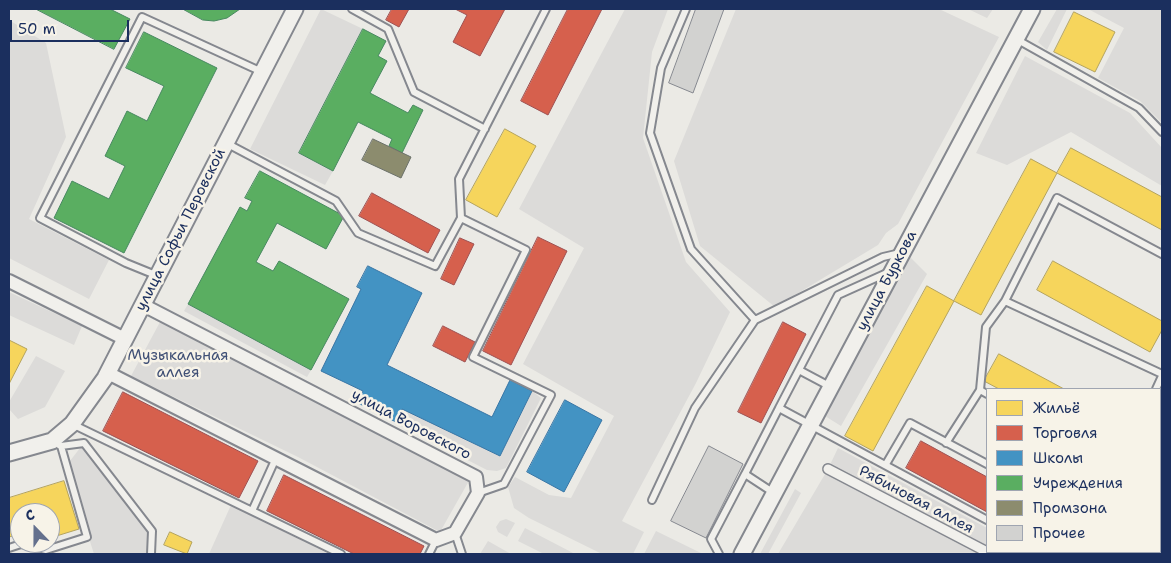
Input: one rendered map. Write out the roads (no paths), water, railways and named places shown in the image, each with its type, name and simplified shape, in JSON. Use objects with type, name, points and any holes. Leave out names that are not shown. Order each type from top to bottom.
[{"type":"street","name":"улица Софьи Перовской","points":[[56,444],[108,373],[295,9]]},
{"type":"street","name":"улица Буркова","points":[[742,554],[1032,9]]},
{"type":"street","points":[[9,281],[125,339]]},
{"type":"street","name":"улица Воровского","points":[[143,305],[476,477],[478,493]]},
{"type":"street","points":[[108,373],[436,540],[455,533],[478,493]]},
{"type":"street","points":[[9,453],[56,444]]},
{"type":"street","name":"Рябиновая аллея","points":[[828,469],[986,551]]},
{"type":"lane","points":[[352,9],[388,29],[414,92],[485,129]]},
{"type":"lane","points":[[226,142],[336,200],[358,233],[435,266],[461,218],[459,179],[546,9]]},
{"type":"lane","points":[[686,9],[661,68],[650,133],[691,249],[754,320]]},
{"type":"lane","points":[[158,276],[126,263],[40,218],[142,17],[262,72]]},
{"type":"lane","points":[[1015,38],[1138,108],[1162,132]]},
{"type":"lane","points":[[946,443],[980,390],[986,328],[1005,301],[1057,198],[1162,254]]},
{"type":"lane","points":[[461,218],[526,250],[473,357],[551,395],[504,484],[478,493]]},
{"type":"lane","points":[[652,500],[695,408],[754,320],[883,257],[902,252]]},
{"type":"lane","points":[[719,554],[712,539],[838,295],[892,270]]},
{"type":"lane","points":[[1005,301],[1162,375],[1156,388]]},
{"type":"lane","points":[[799,370],[831,387]]},
{"type":"lane","points":[[980,390],[986,393]]},
{"type":"lane","points":[[779,408],[986,519]]},
{"type":"lane","points":[[886,464],[910,423],[986,463]]},
{"type":"lane","points":[[72,424],[341,554]]},
{"type":"lane","points":[[60,547],[87,537],[56,444],[84,443],[152,531],[151,554]]},
{"type":"lane","points":[[252,511],[276,458]]},
{"type":"lane","points":[[745,474],[774,493]]},
{"type":"lane","points":[[455,533],[462,554]]},
{"type":"lane","points":[[430,554],[436,540]]},
{"type":"park label","name":"Музыкальная аллея","points":[[178,364]]}]
